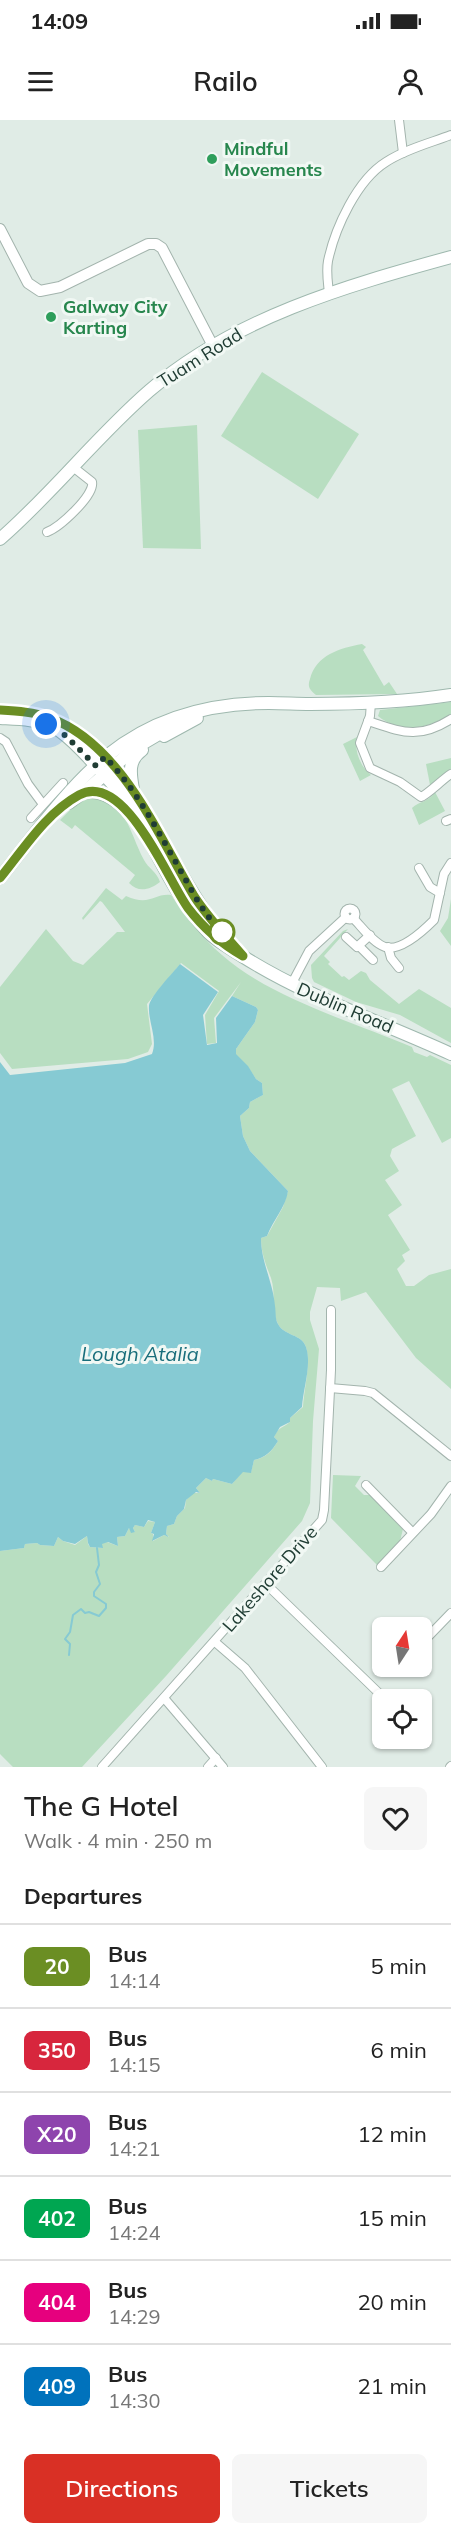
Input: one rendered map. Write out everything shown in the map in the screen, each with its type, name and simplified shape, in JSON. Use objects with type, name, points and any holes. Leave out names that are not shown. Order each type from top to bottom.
[{"type":"main road","name":"Tuam Road","points":[[0,539],[73,467],[119,417],[148,392],[213,346],[273,316],[329,293],[451,258]]},
{"type":"main road","points":[[49,819],[80,794],[120,746],[154,726],[190,713],[250,704],[371,702],[451,695]]},
{"type":"main road","points":[[0,878],[62,802],[105,766],[161,732],[197,717],[303,704]]},
{"type":"main road","points":[[1,716],[34,713],[58,721],[83,738],[105,766]]},
{"type":"main road","points":[[133,790],[131,774],[134,757],[158,739],[197,717]]},
{"type":"main road","name":"Dublin Road","points":[[105,766],[133,790],[206,914],[243,956]]},
{"type":"main road","name":"Dublin Road","points":[[105,766],[187,907],[209,933],[291,985],[451,1054]]},
{"type":"main road","points":[[80,794],[93,792],[111,797],[138,821]]},
{"type":"street","points":[[399,120],[403,153]]},
{"type":"street","points":[[329,293],[329,259],[353,199],[378,167],[403,153],[451,135]]},
{"type":"street","points":[[0,229],[28,283],[40,291],[60,287],[148,244],[156,244],[162,248],[213,346]]},
{"type":"street","points":[[48,532],[63,524],[92,490],[92,482],[73,467]]},
{"type":"street","points":[[371,702],[360,746],[372,770],[400,782],[421,797],[451,774]]},
{"type":"street","points":[[368,721],[410,734],[430,730],[451,719]]},
{"type":"street","points":[[0,738],[6,742],[28,784],[42,803]]},
{"type":"street","points":[[30,818],[63,783]]},
{"type":"street","points":[[291,985],[306,956],[349,918],[383,946],[404,943],[434,920],[444,874],[451,863]]},
{"type":"street","points":[[419,868],[430,887],[440,893]]},
{"type":"street","points":[[359,946],[370,935]]},
{"type":"street","points":[[346,937],[373,960]]},
{"type":"street","points":[[388,947],[391,958],[399,968]]},
{"type":"street","name":"Lakeshore Drive","points":[[102,1767],[322,1520],[330,1388],[331,1310]]},
{"type":"street","points":[[330,1388],[365,1391],[373,1394],[451,1456]]},
{"type":"street","points":[[366,1485],[412,1532]]},
{"type":"street","points":[[381,1566],[431,1514],[451,1486]]},
{"type":"street","points":[[266,1584],[375,1689]]},
{"type":"street","points":[[432,1632],[451,1613]]},
{"type":"street","points":[[215,1642],[245,1668],[322,1767]]},
{"type":"street","points":[[164,1698],[223,1767]]},
{"type":"street","points":[[208,1767],[216,1758]]},
{"type":"green space","points":[[262,372],[359,434],[318,499],[221,436]]},
{"type":"green space","points":[[197,425],[201,549],[143,548],[138,430]]},
{"type":"green space","points":[[362,644],[366,647],[363,650],[384,686],[389,682],[397,694],[316,695],[312,692],[309,682],[313,671],[323,658],[345,648]]},
{"type":"green space","points":[[451,702],[451,715],[415,728],[396,726],[378,716],[380,710]]},
{"type":"green space","points":[[357,737],[356,748],[359,758],[371,775],[360,781],[343,744]]},
{"type":"green space","points":[[451,758],[451,770],[430,785],[426,764]]},
{"type":"green space","points":[[435,792],[445,811],[419,825],[412,808],[430,798]]},
{"type":"green space","points":[[88,798],[101,800],[119,811],[130,828],[144,860],[160,882],[144,889],[136,888],[129,883],[135,875],[75,825],[72,829],[60,820],[73,807]]},
{"type":"green space","points":[[106,888],[122,900],[126,896],[146,900],[171,895],[222,955],[264,984],[313,1008],[412,1047],[414,1052],[427,1057],[430,1055],[451,1065],[451,1138],[442,1143],[409,1081],[392,1089],[416,1136],[392,1149],[390,1156],[399,1171],[385,1180],[402,1205],[388,1215],[410,1250],[402,1255],[405,1261],[397,1269],[406,1286],[414,1286],[429,1275],[451,1269],[451,1389],[416,1358],[366,1292],[341,1301],[340,1288],[317,1287],[310,1312],[310,1320],[319,1349],[310,1503],[302,1521],[166,1676],[82,1767],[13,1767],[0,1754],[0,1551],[24,1548],[25,1544],[37,1543],[54,1546],[58,1537],[75,1545],[87,1536],[90,1547],[102,1548],[102,1543],[107,1542],[118,1546],[117,1537],[125,1536],[129,1528],[135,1532],[133,1528],[135,1525],[144,1527],[148,1521],[155,1522],[151,1533],[153,1541],[164,1535],[169,1537],[166,1534],[167,1526],[174,1524],[177,1516],[185,1508],[186,1500],[193,1493],[200,1493],[196,1488],[206,1478],[232,1484],[243,1471],[251,1472],[254,1460],[262,1458],[271,1451],[278,1441],[274,1437],[277,1431],[290,1422],[290,1418],[303,1407],[307,1377],[308,1361],[304,1343],[284,1331],[276,1319],[272,1284],[261,1243],[261,1238],[267,1236],[283,1207],[288,1191],[250,1151],[243,1136],[240,1116],[249,1108],[250,1102],[263,1095],[262,1083],[236,1055],[236,1049],[255,1022],[258,1010],[232,996],[241,982],[214,1018],[216,1043],[207,1044],[205,1015],[219,991],[181,963],[147,1004],[152,1044],[148,1052],[128,1059],[12,1069],[0,1053],[0,987],[46,929],[73,961],[83,965],[117,932],[125,932],[100,901],[83,920],[82,918]]},
{"type":"green space","points":[[451,899],[451,946],[440,931],[448,918]]},
{"type":"green space","points":[[348,929],[324,956],[330,962],[328,964],[342,977],[349,980],[361,971],[366,973],[370,980],[399,1004],[419,989],[451,1008],[451,1043],[400,1015],[356,1002],[314,982],[311,965],[343,931]]},
{"type":"green space","points":[[333,1475],[361,1476],[355,1486],[364,1495],[371,1495],[403,1529],[400,1541],[377,1565],[331,1518]]},
{"type":"water","name":"Lough Atalia","points":[[180,964],[218,992],[203,1015],[207,1045],[217,1043],[216,1018],[232,996],[258,1010],[255,1022],[236,1049],[236,1054],[262,1083],[263,1095],[250,1102],[249,1108],[240,1116],[243,1136],[250,1151],[288,1191],[285,1203],[267,1236],[261,1238],[277,1322],[284,1331],[304,1343],[308,1354],[302,1407],[290,1418],[290,1422],[280,1427],[274,1437],[278,1441],[271,1451],[262,1458],[254,1460],[251,1473],[243,1472],[232,1484],[206,1478],[196,1488],[200,1493],[196,1492],[186,1500],[184,1509],[177,1516],[174,1524],[167,1526],[166,1534],[169,1537],[164,1535],[152,1541],[154,1534],[151,1533],[155,1522],[148,1520],[144,1527],[135,1525],[133,1528],[135,1532],[131,1533],[129,1528],[125,1536],[117,1537],[118,1546],[108,1542],[102,1544],[103,1548],[90,1547],[87,1536],[75,1544],[58,1537],[54,1546],[37,1543],[25,1544],[24,1548],[0,1551],[0,1062],[10,1075],[125,1063],[152,1054],[154,1042],[149,1012],[150,1002]]},
{"type":"waterway","points":[[69,1655],[70,1644],[65,1639],[70,1632],[73,1615],[81,1609],[85,1613],[89,1612],[99,1616],[106,1608],[106,1604],[94,1596],[100,1584],[96,1572],[99,1565],[97,1548]]},
{"type":"bus line","name":"20","points":[[0,710],[34,713],[58,721],[105,757],[133,790],[206,914],[243,956],[225,946],[209,933],[187,907],[171,882],[138,821],[116,800],[104,794],[88,792],[80,794],[49,819],[0,878]]},
{"type":"place","name":"Mindful Movements","points":[[212,159]]},
{"type":"place","name":"Galway City Karting","points":[[51,317]]},
{"type":"route","points":[[46,724],[74,742],[96,766],[105,757],[120,773],[140,801],[206,914],[222,932]]}]
